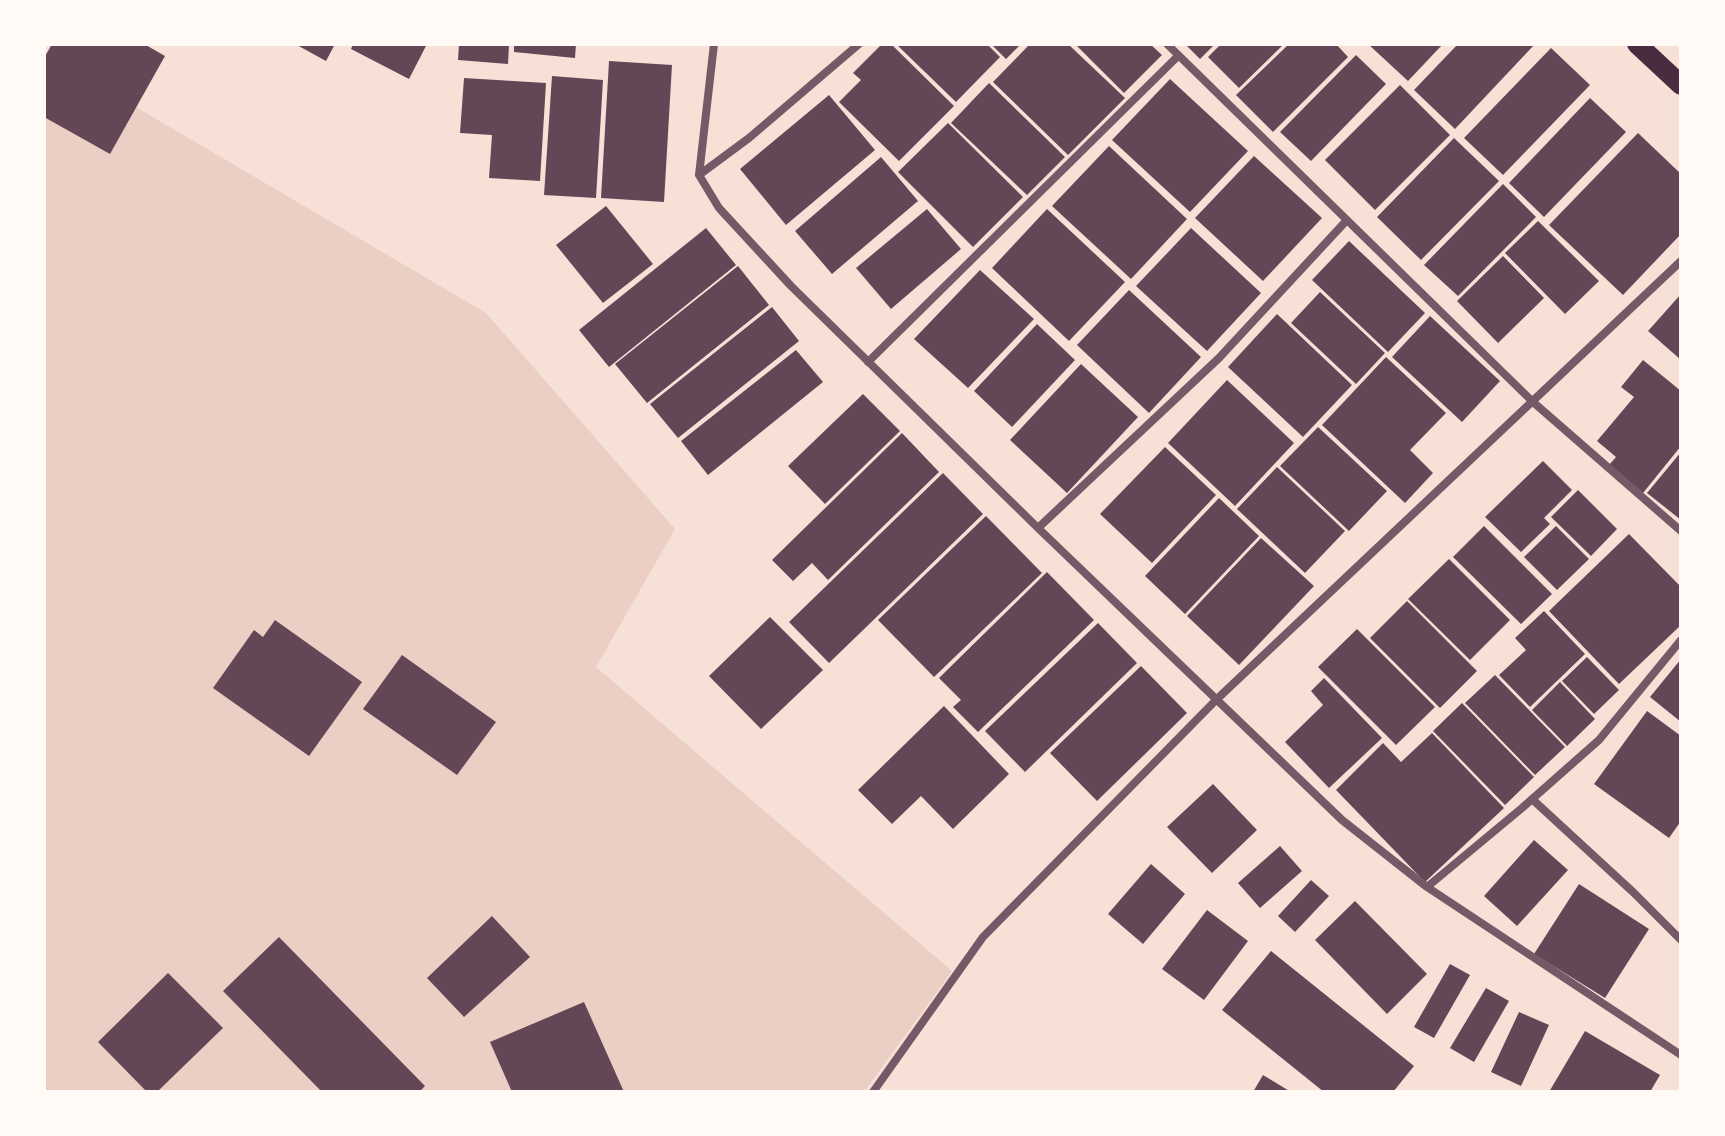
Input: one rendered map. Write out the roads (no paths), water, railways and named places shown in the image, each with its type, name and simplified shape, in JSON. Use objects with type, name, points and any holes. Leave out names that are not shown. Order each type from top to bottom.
[{"type":"main road","points":[[1637,44],[1681,85]]},
{"type":"street","points":[[714,44],[699,175],[719,208],[791,286],[1342,820],[1427,887],[1681,1055]]},
{"type":"street","points":[[699,175],[749,138],[859,44]]},
{"type":"street","points":[[1167,44],[1533,402],[1681,531]]},
{"type":"street","points":[[868,362],[1178,56]]},
{"type":"street","points":[[1038,528],[1219,358],[1347,220]]},
{"type":"street","points":[[873,1092],[983,937],[1216,700],[1681,261]]},
{"type":"street","points":[[1427,887],[1599,740],[1681,640]]},
{"type":"street","points":[[1532,799],[1681,940]]}]
